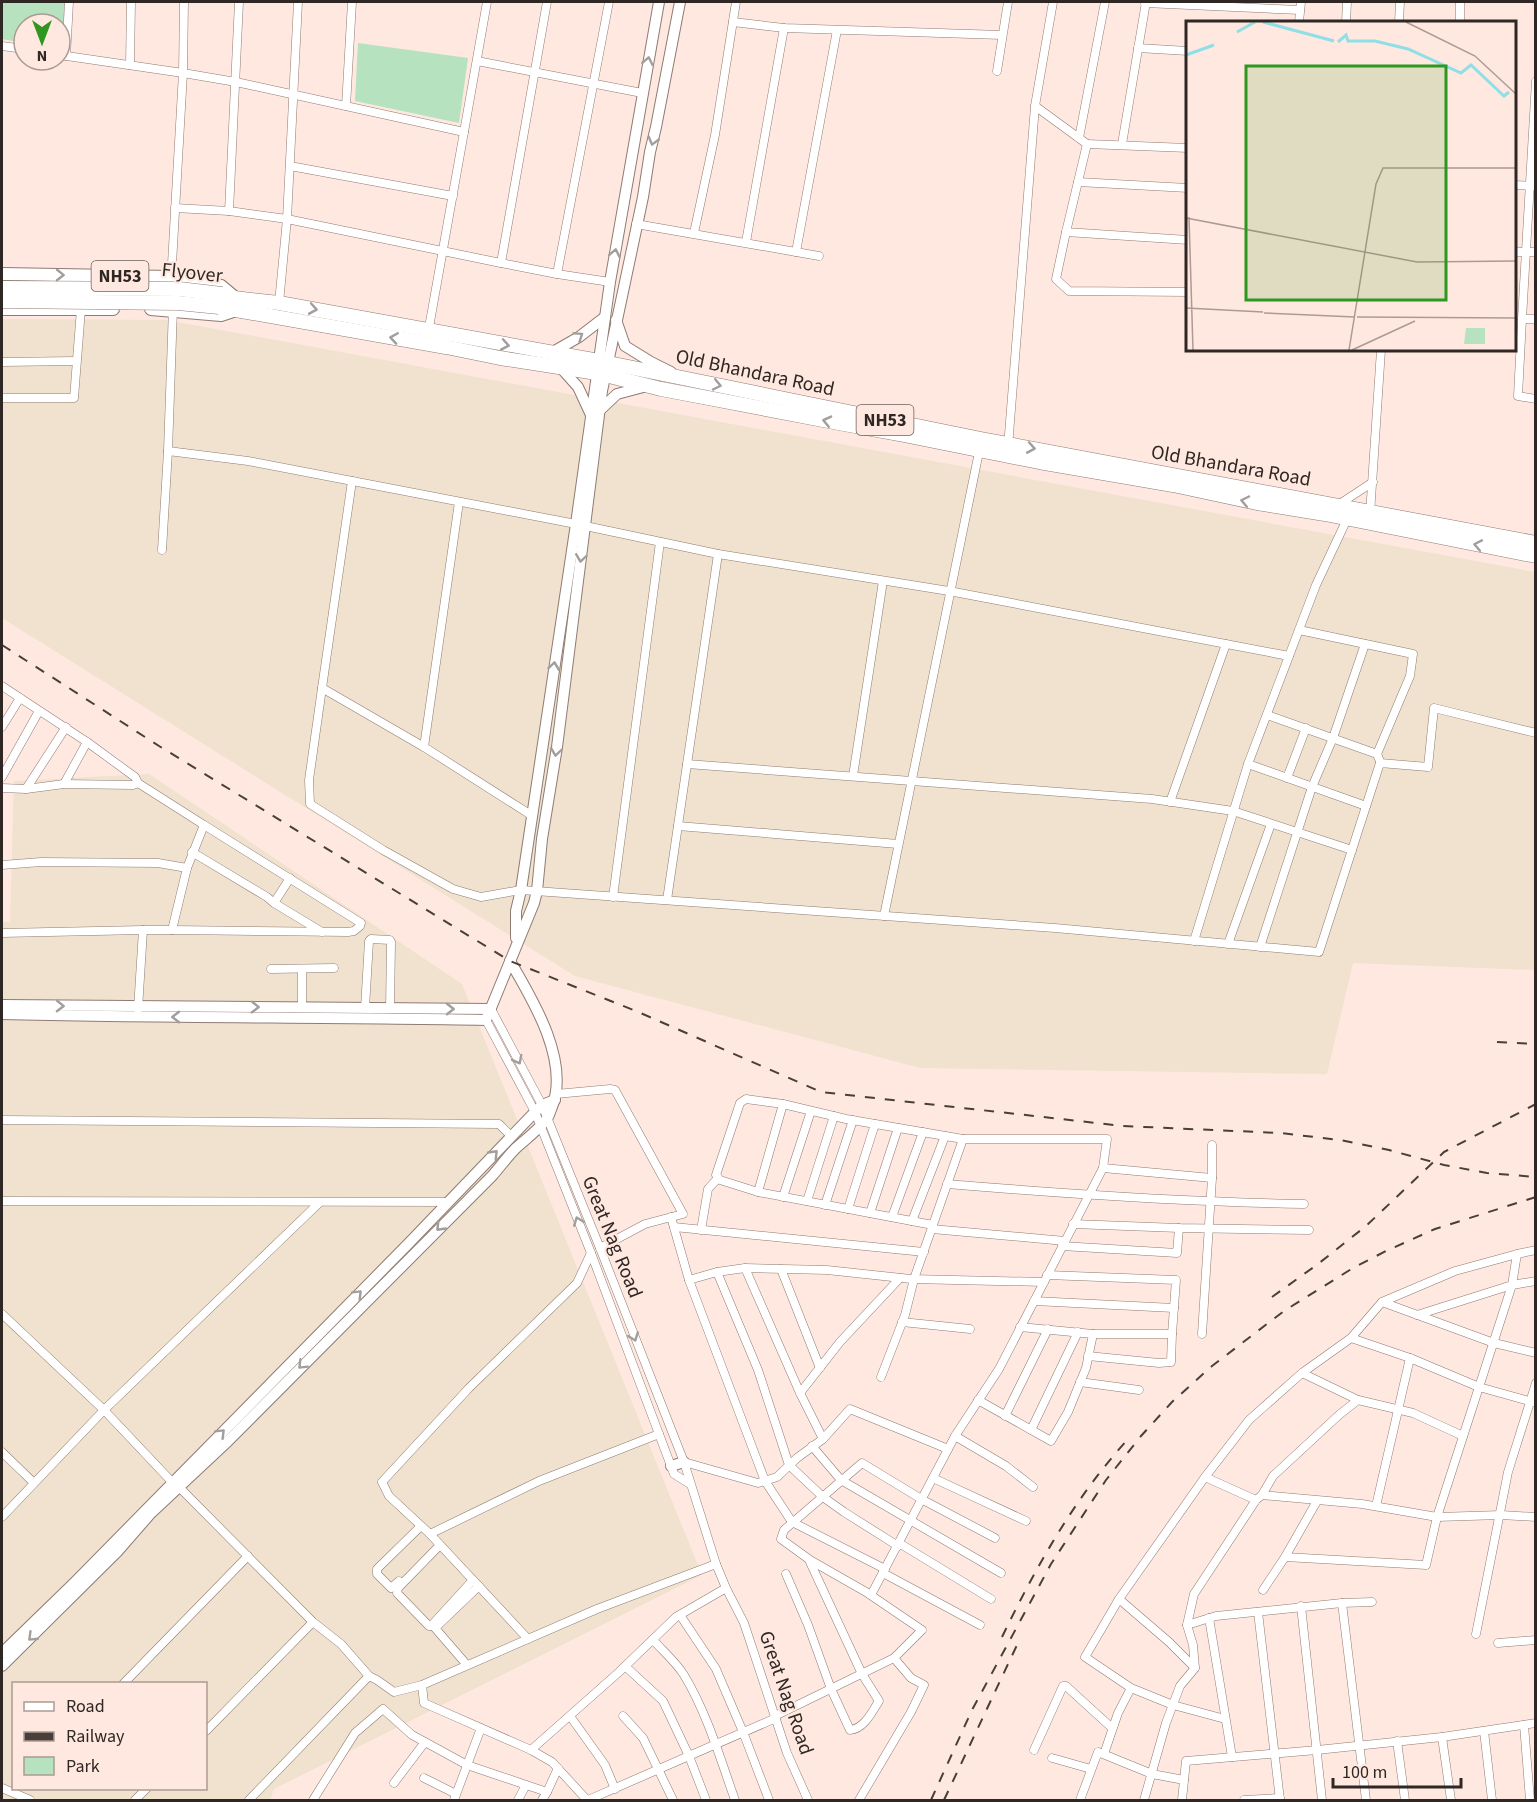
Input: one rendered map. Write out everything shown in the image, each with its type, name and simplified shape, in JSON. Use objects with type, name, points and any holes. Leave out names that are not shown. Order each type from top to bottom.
[{"type":"highway","name":"Flyover","points":[[2,288],[169,289],[227,303]]},
{"type":"highway","name":"Flyover","points":[[2,301],[227,303]]},
{"type":"highway","name":"Old Bhandara Road","points":[[227,303],[279,303],[428,337],[551,353],[602,368],[684,378],[760,401],[980,445],[1338,505],[1350,514],[1370,518],[1536,543]]},
{"type":"highway","name":"NH53","points":[[227,303],[286,318],[428,337],[500,358],[561,368],[602,368],[647,386],[760,401]]},
{"type":"highway","name":"NH53","points":[[1008,450],[1257,503],[1350,514]]},
{"type":"highway","name":"NH53","points":[[1370,518],[1536,556]]},
{"type":"main road","points":[[2,1005],[139,1012],[486,1020],[537,891],[542,839],[557,747],[581,525],[602,368],[605,317],[659,2]]},
{"type":"main road","points":[[602,368],[616,320],[680,2]]},
{"type":"main road","name":"Old Bhandara Road","points":[[2,274],[171,277],[221,286],[227,303]]},
{"type":"main road","name":"NH53","points":[[2,309],[173,310],[221,315],[227,303]]},
{"type":"main road","points":[[551,353],[579,337],[605,317]]},
{"type":"main road","points":[[616,320],[625,346],[684,378]]},
{"type":"main road","points":[[561,368],[578,387],[595,413]]},
{"type":"main road","points":[[595,413],[617,394],[647,386]]},
{"type":"main road","points":[[516,944],[516,911],[581,525]]},
{"type":"main road","points":[[2,1666],[117,1552],[176,1484],[228,1441],[544,1122],[555,1097],[556,1070],[536,1006],[510,961]]},
{"type":"main road","points":[[2,1014],[302,1008],[491,1009]]},
{"type":"main road","points":[[2,1653],[176,1484],[511,1136],[538,1109],[555,1097]]},
{"type":"main road","points":[[511,1136],[518,1146]]},
{"type":"main road","points":[[448,1202],[458,1209]]},
{"type":"main road","points":[[671,1466],[684,1462]]},
{"type":"street","points":[[130,65],[131,2]]},
{"type":"street","points":[[162,550],[168,451],[173,310],[171,277],[183,73],[184,2]]},
{"type":"street","points":[[229,211],[239,2]]},
{"type":"street","points":[[279,303],[287,219],[298,2]]},
{"type":"street","points":[[346,106],[352,2]]},
{"type":"street","points":[[428,337],[487,2]]},
{"type":"street","points":[[501,263],[547,2]]},
{"type":"street","points":[[557,274],[609,2]]},
{"type":"street","points":[[694,233],[715,135],[736,2]]},
{"type":"street","points":[[997,71],[1008,2]]},
{"type":"street","points":[[1008,450],[1035,106],[1053,2]]},
{"type":"street","points":[[1079,138],[1105,2]]},
{"type":"street","points":[[1122,144],[1146,2],[1300,6],[1299,21]]},
{"type":"street","points":[[1346,21],[1347,2]]},
{"type":"street","points":[[1399,21],[1400,2]]},
{"type":"street","points":[[1460,2],[1460,21]]},
{"type":"street","points":[[733,22],[784,28],[1002,35]]},
{"type":"street","points":[[746,242],[784,28]]},
{"type":"street","points":[[796,252],[837,30]]},
{"type":"street","points":[[1138,48],[1186,51]]},
{"type":"street","points":[[72,56],[236,82],[464,132]]},
{"type":"street","points":[[477,61],[642,93]]},
{"type":"street","points":[[1536,81],[1532,186],[1518,396],[1536,399]]},
{"type":"street","points":[[1035,106],[1087,144],[1186,148]]},
{"type":"street","points":[[1087,144],[1056,279],[1069,291],[1186,292]]},
{"type":"street","points":[[290,166],[453,195]]},
{"type":"street","points":[[1078,182],[1186,188]]},
{"type":"street","points":[[1516,185],[1532,186]]},
{"type":"street","points":[[175,208],[229,211],[287,219],[443,252],[610,282]]},
{"type":"street","points":[[636,224],[819,256]]},
{"type":"street","points":[[1066,232],[1186,240]]},
{"type":"street","points":[[1516,252],[1536,252]]},
{"type":"street","points":[[2,398],[74,398],[81,309]]},
{"type":"street","points":[[1522,319],[1536,319]]},
{"type":"street","points":[[1370,518],[1381,351]]},
{"type":"street","points":[[2,362],[76,362]]},
{"type":"street","points":[[884,916],[980,445]]},
{"type":"street","points":[[168,451],[248,461],[581,525],[718,554],[949,591],[1289,656]]},
{"type":"street","points":[[352,481],[309,780],[310,804],[383,850],[453,889],[481,897],[520,890],[537,891],[1055,928],[1319,952],[1380,763],[1377,754],[1410,676],[1413,654],[1299,630]]},
{"type":"street","points":[[1338,505],[1373,482]]},
{"type":"street","points":[[424,747],[459,502]]},
{"type":"street","points":[[1194,941],[1248,764],[1316,585],[1350,514]]},
{"type":"street","points":[[613,897],[660,542]]},
{"type":"street","points":[[667,900],[718,554]]},
{"type":"street","points":[[853,776],[883,581]]},
{"type":"street","points":[[1170,802],[1226,644]]},
{"type":"street","points":[[1260,947],[1312,787],[1333,738],[1365,644]]},
{"type":"street","points":[[2,686],[87,742],[135,777],[138,783],[361,923],[354,931],[323,933],[172,930],[2,933]]},
{"type":"street","points":[[322,688],[424,747],[531,815]]},
{"type":"street","points":[[2,727],[20,698]]},
{"type":"street","points":[[1380,763],[1428,767],[1434,708],[1536,733]]},
{"type":"street","points":[[2,777],[39,711]]},
{"type":"street","points":[[1267,715],[1377,754]]},
{"type":"street","points":[[26,789],[66,728]]},
{"type":"street","points":[[1287,778],[1306,728]]},
{"type":"street","points":[[64,784],[87,742]]},
{"type":"street","points":[[687,764],[1152,799],[1233,812],[1352,850]]},
{"type":"street","points":[[1248,764],[1366,806]]},
{"type":"street","points":[[2,788],[26,789],[64,784],[133,785],[138,783]]},
{"type":"street","points":[[1228,944],[1270,824]]},
{"type":"street","points":[[172,930],[187,868],[204,825]]},
{"type":"street","points":[[678,825],[898,844]]},
{"type":"street","points":[[192,852],[323,933]]},
{"type":"street","points":[[2,865],[41,862],[158,863],[187,868]]},
{"type":"street","points":[[274,903],[290,878]]},
{"type":"street","points":[[139,1012],[143,930]]},
{"type":"street","points":[[365,1008],[369,941],[371,939],[390,940],[391,942],[390,1009]]},
{"type":"street","points":[[271,969],[334,968]]},
{"type":"street","points":[[302,969],[302,1008]]},
{"type":"street","name":"Great Nag Road","points":[[491,1009],[600,1248],[684,1462],[716,1564],[744,1623],[787,1753],[808,1800]]},
{"type":"street","points":[[486,1020],[538,1109]]},
{"type":"street","points":[[555,1097],[615,1090],[683,1214],[645,1224],[600,1248]]},
{"type":"street","points":[[871,1595],[955,1436],[999,1369],[1063,1243],[1103,1168],[1107,1139],[963,1139],[853,1120],[783,1104],[746,1099],[740,1103],[716,1175],[720,1180],[758,1192],[912,1221],[932,1227],[1063,1243],[1177,1253],[1179,1228]]},
{"type":"street","points":[[758,1192],[783,1104]]},
{"type":"street","points":[[783,1197],[811,1111]]},
{"type":"street","points":[[807,1201],[834,1116]]},
{"type":"street","points":[[2,1120],[499,1124],[511,1136]]},
{"type":"street","points":[[825,1204],[853,1120]]},
{"type":"street","points":[[544,1122],[674,1474],[690,1484]]},
{"type":"street","points":[[848,1209],[875,1124]]},
{"type":"street","points":[[870,1213],[898,1128]]},
{"type":"street","points":[[892,1217],[923,1132]]},
{"type":"street","points":[[912,1221],[945,1136]]},
{"type":"street","points":[[881,1377],[902,1322],[914,1279],[963,1139]]},
{"type":"street","points":[[1202,1334],[1211,1203],[1212,1145]]},
{"type":"street","points":[[1103,1168],[1212,1178]]},
{"type":"street","points":[[701,1230],[708,1189],[718,1178]]},
{"type":"street","points":[[947,1184],[1088,1196],[1211,1203],[1304,1204]]},
{"type":"street","points":[[2,1201],[448,1202]]},
{"type":"street","points":[[2,1517],[104,1410],[319,1203]]},
{"type":"street","points":[[670,1217],[689,1280],[765,1481],[792,1522],[980,1625]]},
{"type":"street","points":[[1073,1224],[1309,1230]]},
{"type":"street","points":[[674,1227],[924,1252]]},
{"type":"street","points":[[1226,1719],[1173,1704],[1131,1688],[1085,1657],[1119,1599],[1205,1477],[1249,1420],[1302,1373],[1351,1338],[1382,1302],[1455,1271],[1536,1250]]},
{"type":"street","points":[[528,1639],[439,1543],[389,1496],[382,1482],[469,1388],[578,1283],[591,1253]]},
{"type":"street","points":[[1286,1557],[1426,1565],[1437,1516],[1512,1285],[1516,1254]]},
{"type":"street","points":[[689,1280],[717,1272],[745,1268],[827,1270],[914,1279],[1176,1280],[1171,1362],[1088,1356]]},
{"type":"street","points":[[745,1268],[800,1393],[823,1439]]},
{"type":"street","points":[[781,1269],[819,1368]]},
{"type":"street","points":[[717,1272],[758,1370],[789,1465],[823,1497],[844,1512],[992,1599]]},
{"type":"street","points":[[800,1393],[840,1342],[900,1278]]},
{"type":"street","points":[[1417,1315],[1512,1285],[1536,1281]]},
{"type":"street","points":[[1034,1301],[1174,1308]]},
{"type":"street","points":[[1382,1302],[1494,1342],[1536,1353]]},
{"type":"street","points":[[2,1314],[104,1410],[313,1622],[341,1644],[369,1676],[394,1692],[422,1685],[597,1609],[716,1564]]},
{"type":"street","points":[[902,1322],[970,1329]]},
{"type":"street","points":[[1020,1327],[1093,1334],[1172,1334]]},
{"type":"street","points":[[1005,1416],[1048,1329]]},
{"type":"street","points":[[1031,1430],[1078,1332]]},
{"type":"street","points":[[978,1400],[1051,1442],[1068,1412],[1080,1382],[1093,1334]]},
{"type":"street","points":[[1351,1338],[1410,1358],[1479,1387],[1533,1403]]},
{"type":"street","points":[[1376,1506],[1410,1358]]},
{"type":"street","points":[[1302,1373],[1358,1400],[1413,1413],[1463,1436]]},
{"type":"street","points":[[1080,1382],[1139,1390]]},
{"type":"street","points":[[1476,1634],[1508,1472],[1533,1403],[1536,1383]]},
{"type":"street","points":[[1144,1800],[1173,1704],[1180,1686],[1195,1668],[1193,1646],[1187,1625],[1194,1594],[1273,1476],[1358,1400]]},
{"type":"street","points":[[684,1462],[758,1483],[765,1481],[777,1477],[823,1439],[850,1409],[948,1449]]},
{"type":"street","points":[[430,1534],[539,1481],[659,1434]]},
{"type":"street","points":[[955,1436],[1006,1466],[1033,1487]]},
{"type":"street","points":[[812,1446],[840,1480],[1001,1573]]},
{"type":"street","points":[[2,1452],[34,1483]]},
{"type":"street","points":[[422,1685],[424,1703],[531,1750],[552,1762],[587,1800],[776,1717],[894,1658],[922,1630],[871,1595],[810,1560],[780,1539],[784,1530],[792,1522],[862,1463],[923,1500],[995,1538]]},
{"type":"street","points":[[1205,1477],[1259,1498],[1376,1506],[1437,1516],[1536,1517]]},
{"type":"street","points":[[933,1478],[1026,1521]]},
{"type":"street","points":[[1263,1590],[1286,1557],[1317,1501]]},
{"type":"street","points":[[421,1526],[377,1569],[377,1574],[389,1587],[393,1588],[439,1543]]},
{"type":"street","points":[[439,1543],[398,1588],[397,1593],[431,1626],[476,1583]]},
{"type":"street","points":[[124,1682],[248,1556]]},
{"type":"street","points":[[786,1574],[808,1625],[831,1689],[850,1730],[857,1730],[879,1701],[862,1674],[810,1560]]},
{"type":"street","points":[[466,1665],[435,1628],[476,1583]]},
{"type":"street","points":[[531,1750],[680,1615],[726,1588]]},
{"type":"street","points":[[1119,1599],[1195,1668]]},
{"type":"street","points":[[1187,1625],[1209,1618],[1301,1606],[1372,1602]]},
{"type":"street","points":[[1341,1603],[1366,1800]]},
{"type":"street","points":[[1301,1606],[1322,1800]]},
{"type":"street","points":[[1244,1800],[1280,1799],[1258,1612]]},
{"type":"street","points":[[680,1615],[716,1669],[743,1732],[768,1800]]},
{"type":"street","points":[[1209,1618],[1232,1757]]},
{"type":"street","points":[[207,1730],[313,1622]]},
{"type":"street","points":[[653,1640],[683,1673],[699,1704],[716,1744],[735,1800]]},
{"type":"street","points":[[1498,1642],[1536,1640]]},
{"type":"street","points":[[859,1800],[911,1712],[924,1685],[911,1678],[894,1658]]},
{"type":"street","points":[[625,1666],[663,1701],[689,1756],[706,1800]]},
{"type":"street","points":[[249,1800],[369,1676]]},
{"type":"street","points":[[1034,1750],[1063,1686],[1079,1696],[1112,1728]]},
{"type":"street","points":[[1104,1754],[1118,1713],[1131,1688]]},
{"type":"street","points":[[325,1800],[314,1799],[355,1732],[382,1709],[412,1735],[467,1765],[547,1792]]},
{"type":"street","points":[[570,1716],[605,1765],[615,1788]]},
{"type":"street","points":[[623,1716],[644,1738],[673,1800]]},
{"type":"street","points":[[1182,1800],[1186,1761],[1442,1737],[1536,1723]]},
{"type":"street","points":[[1524,1725],[1530,1800]]},
{"type":"street","points":[[424,1779],[455,1797],[481,1728]]},
{"type":"street","points":[[1484,1731],[1492,1800]]},
{"type":"street","points":[[1442,1737],[1451,1800]]},
{"type":"street","points":[[1397,1741],[1405,1800]]},
{"type":"street","points":[[394,1784],[425,1742]]},
{"type":"street","points":[[1080,1800],[1098,1752],[1152,1774],[1184,1780]]},
{"type":"street","points":[[1052,1758],[1091,1769]]},
{"type":"street","points":[[542,1800],[558,1768]]},
{"type":"street","points":[[518,1800],[526,1785]]},
{"type":"street","points":[[2,1788],[16,1791],[30,1800]]},
{"type":"street","points":[[574,1800],[579,1792]]},
{"type":"shaded area","points":[[2,319],[167,320],[1535,572],[1535,970],[1353,963],[1327,1074],[920,1068],[575,976],[2,618]]},
{"type":"shaded area","points":[[149,774],[462,984],[702,1575],[274,1789],[270,1800],[2,1800],[2,922],[10,922],[14,781]]},
{"type":"green space","points":[[2,2],[65,2],[64,12],[12,12],[12,41],[2,39]]},
{"type":"green space","points":[[358,43],[468,58],[459,123],[355,101]]},
{"type":"railway","points":[[2,645],[159,746],[510,961],[636,1011],[821,1092],[1123,1126],[1280,1133],[1340,1140],[1444,1165],[1487,1173],[1536,1177]]},
{"type":"railway","points":[[1497,1042],[1536,1044]]},
{"type":"railway","points":[[1272,1297],[1366,1226],[1444,1152],[1536,1104]]},
{"type":"railway","points":[[931,1800],[972,1710],[1051,1564],[1106,1480],[1172,1402],[1212,1366],[1284,1311],[1353,1268],[1435,1229],[1536,1197]]},
{"type":"railway","points":[[1002,1637],[1044,1557],[1075,1507],[1131,1436]]},
{"type":"railway","points":[[944,1800],[1017,1645]]}]
